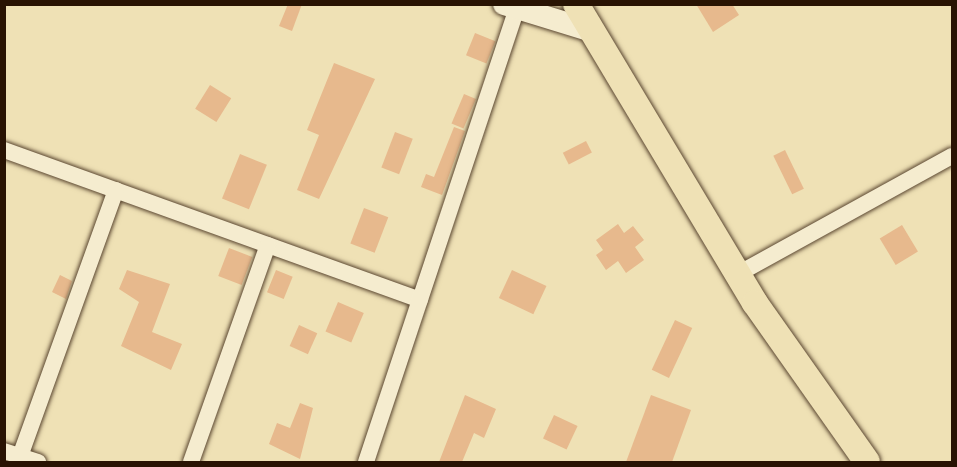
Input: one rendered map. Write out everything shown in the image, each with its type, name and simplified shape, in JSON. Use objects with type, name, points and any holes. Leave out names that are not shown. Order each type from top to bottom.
[{"type":"main road","points":[[576,4],[738,274],[867,462]]},
{"type":"street","points":[[366,462],[420,300],[510,7],[592,31]]},
{"type":"street","points":[[4,150],[420,300]]},
{"type":"street","points":[[738,274],[952,156]]},
{"type":"street","points":[[38,462],[14,456],[116,190]]},
{"type":"street","points":[[191,462],[268,245]]},
{"type":"building","points":[[288,4],[302,4],[292,31],[279,26]]},
{"type":"building","points":[[696,4],[732,4],[739,15],[713,32]]},
{"type":"building","points":[[475,33],[495,41],[486,63],[466,55]]},
{"type":"building","points":[[334,63],[375,79],[319,199],[297,190],[319,135],[307,130]]},
{"type":"building","points":[[210,85],[231,98],[216,122],[195,109]]},
{"type":"building","points":[[464,94],[476,99],[463,129],[451,123]]},
{"type":"building","points":[[454,127],[465,131],[442,195],[421,187],[426,174],[434,177]]},
{"type":"building","points":[[395,132],[413,139],[399,174],[381,167]]},
{"type":"building","points":[[586,141],[592,153],[569,164],[563,153]]},
{"type":"building","points":[[785,150],[804,189],[792,194],[773,156]]},
{"type":"building","points":[[240,154],[267,165],[249,209],[222,199]]},
{"type":"building","points":[[364,208],[388,217],[375,253],[350,243]]},
{"type":"building","points":[[618,224],[624,233],[633,226],[644,240],[635,247],[644,260],[626,273],[618,261],[606,270],[596,255],[603,250],[596,240]]},
{"type":"building","points":[[902,225],[918,252],[896,265],[880,238]]},
{"type":"building","points":[[229,248],[252,257],[242,285],[218,276]]},
{"type":"building","points":[[127,270],[170,284],[152,332],[182,344],[171,370],[121,346],[139,302],[119,289]]},
{"type":"building","points":[[276,270],[293,277],[284,299],[267,292]]},
{"type":"building","points":[[512,270],[546,286],[533,314],[499,298]]},
{"type":"building","points":[[60,275],[72,281],[66,299],[52,292]]},
{"type":"building","points":[[338,302],[364,313],[351,342],[325,331]]},
{"type":"building","points":[[675,320],[692,328],[669,378],[652,370]]},
{"type":"building","points":[[299,325],[317,333],[308,354],[290,346]]},
{"type":"building","points":[[465,395],[496,409],[484,438],[474,433],[462,462],[439,462]]},
{"type":"building","points":[[651,395],[691,410],[672,462],[626,462]]},
{"type":"building","points":[[300,403],[313,408],[300,459],[269,444],[277,423],[290,428]]},
{"type":"building","points":[[554,415],[578,426],[567,450],[543,439]]}]
